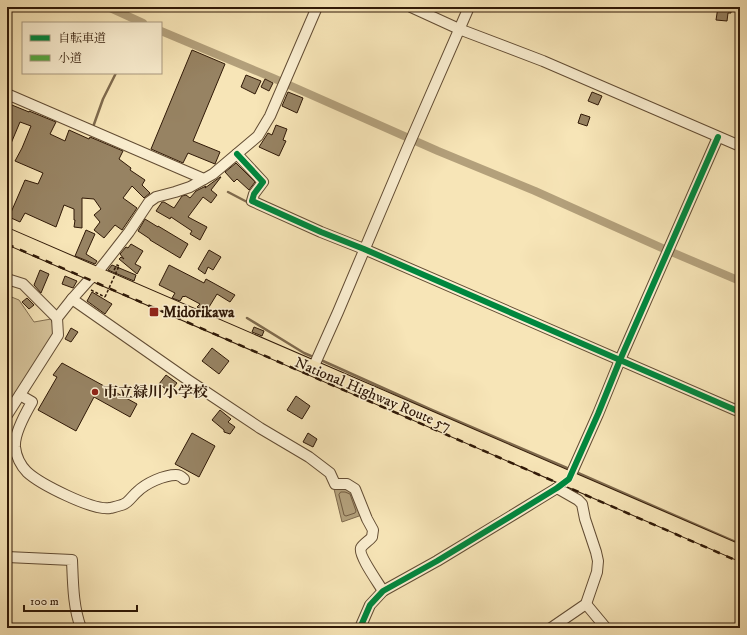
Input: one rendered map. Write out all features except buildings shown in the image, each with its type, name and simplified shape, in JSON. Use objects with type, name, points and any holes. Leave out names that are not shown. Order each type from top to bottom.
[{"type":"highway","name":"National Highway Route 57","points":[[7,236],[313,368],[563,483],[740,553]]},
{"type":"street","points":[[7,415],[58,335],[58,318],[72,299],[96,274],[129,232],[149,202],[156,197],[190,187],[213,174],[258,136],[270,116],[317,7]]},
{"type":"street","points":[[411,7],[459,29],[543,61],[740,146]]},
{"type":"street","points":[[313,368],[469,7]]},
{"type":"street","points":[[7,94],[204,179]]},
{"type":"street","points":[[360,628],[370,605],[383,591],[444,557],[563,483],[598,414],[620,360],[718,137]]},
{"type":"street","points":[[237,154],[263,182],[254,194],[252,201],[740,412]]},
{"type":"street","points":[[7,279],[23,284],[58,318]]},
{"type":"street","points":[[72,299],[188,380],[260,428],[309,457],[330,473],[335,484],[347,484],[355,489],[373,530],[372,537],[361,547],[360,552],[383,591]]},
{"type":"street","points":[[20,395],[32,402],[23,417],[18,433],[15,447],[19,461],[28,472],[64,494],[90,505],[108,508],[125,504],[139,490],[153,481],[177,475],[184,479]]},
{"type":"street","points":[[551,628],[586,604],[597,572],[598,562],[582,504],[563,483]]},
{"type":"street","points":[[7,557],[72,560],[76,611],[81,628]]},
{"type":"street","points":[[586,604],[606,628]]},
{"type":"path","points":[[89,289],[105,297],[119,266],[117,265],[113,272]]},
{"type":"shaded area","points":[[9,296],[19,300],[34,322],[51,319],[55,331],[7,406],[7,297]]},
{"type":"water","points":[[346,488],[353,491],[362,515],[342,522],[334,489]]},
{"type":"waterway","points":[[108,7],[141,22]]},
{"type":"waterway","points":[[162,31],[273,78],[438,151],[535,191],[740,281]]},
{"type":"waterway","points":[[93,127],[103,99],[116,74]]},
{"type":"waterway","points":[[228,192],[249,203]]},
{"type":"waterway","points":[[247,318],[311,356]]},
{"type":"waterway","points":[[323,361],[567,468]]},
{"type":"waterway","points":[[578,473],[740,544]]},
{"type":"railway","points":[[7,244],[740,562]]},
{"type":"marked path","points":[[7,623],[12,628]]},
{"type":"cycle path","points":[[360,628],[370,605],[383,591],[437,561],[557,488],[569,479],[718,137]]},
{"type":"cycle path","points":[[237,154],[263,182],[254,194],[252,201],[740,412]]},
{"type":"place","name":"Midorikawa","points":[[154,312]]},
{"type":"place","name":"市立緑川小学校","points":[[95,392]]}]
